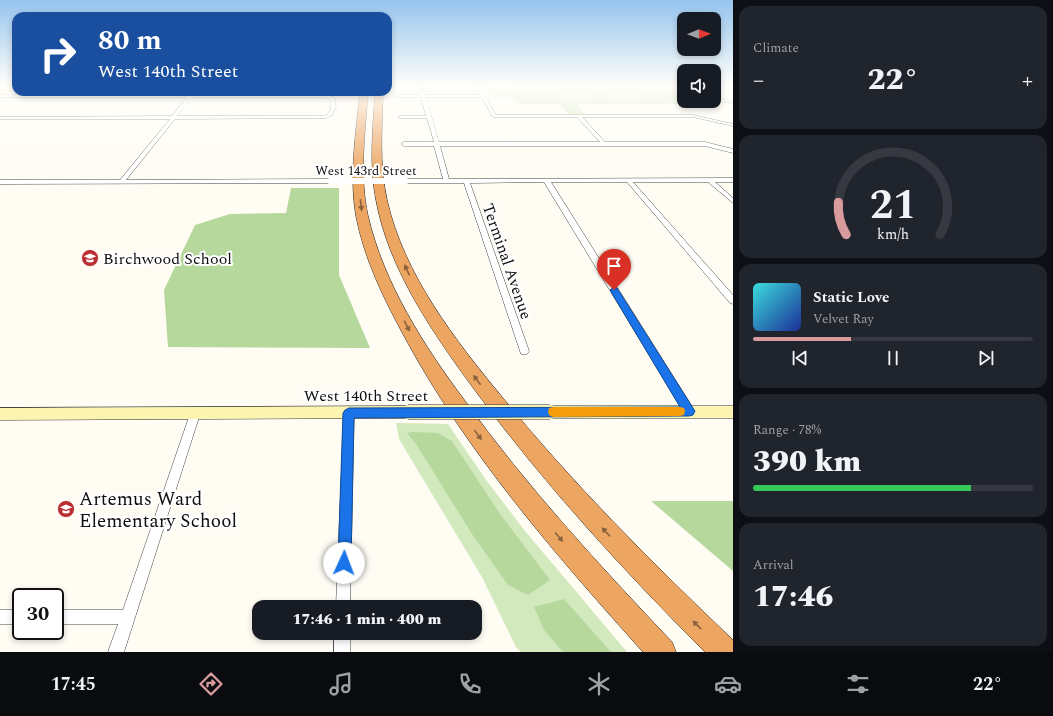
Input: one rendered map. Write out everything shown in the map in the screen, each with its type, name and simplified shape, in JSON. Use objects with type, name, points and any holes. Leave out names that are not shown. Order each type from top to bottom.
[{"type":"highway","points":[[355,115],[359,153]]},
{"type":"highway","points":[[362,115],[359,153],[360,200],[362,215],[369,239],[389,292],[407,327],[428,364],[506,475],[559,537],[662,652]]},
{"type":"highway","points":[[379,115],[379,185],[385,214],[400,256],[413,282],[450,343],[511,425],[573,496],[668,596],[725,652]]},
{"type":"highway","points":[[379,185],[385,150],[385,115]]},
{"type":"street","points":[[121,182],[176,115]]},
{"type":"street","points":[[0,118],[326,117],[330,115]]},
{"type":"street","points":[[494,115],[693,116],[733,125]]},
{"type":"street","points":[[577,116],[602,143]]},
{"type":"street","points":[[400,117],[430,117],[447,181]]},
{"type":"street","points":[[404,144],[705,144],[733,150]]},
{"type":"street","points":[[546,180],[689,411]]},
{"type":"street","points":[[628,180],[733,301]]},
{"type":"street","points":[[709,180],[733,201]]},
{"type":"street","name":"West 143rd Street","points":[[0,182],[733,180]]},
{"type":"street","name":"Terminal Avenue","points":[[466,181],[524,351]]},
{"type":"street","name":"West 140th Street","points":[[0,414],[733,412]]},
{"type":"street","points":[[343,600],[349,413]]},
{"type":"street","points":[[116,652],[195,414]]},
{"type":"street","points":[[0,617],[12,617]]},
{"type":"street","points":[[64,617],[128,618]]},
{"type":"street","points":[[342,640],[342,652]]},
{"type":"green space","points":[[291,188],[339,188],[339,275],[370,348],[168,347],[164,290],[195,225],[230,214],[286,213]]},
{"type":"green space","points":[[396,423],[448,424],[486,480],[525,531],[627,652],[521,652],[516,647],[482,577],[399,439]]},
{"type":"green space","points":[[407,433],[438,433],[452,441],[500,514],[550,580],[528,595],[508,585],[472,534],[416,444]]},
{"type":"green space","points":[[651,501],[733,501],[733,571]]},
{"type":"green space","points":[[564,599],[611,652],[563,652],[544,630],[534,607]]},
{"type":"slow traffic","points":[[553,412],[680,411]]},
{"type":"place","name":"Birchwood School","points":[[90,258]]},
{"type":"place","name":"Artemus Ward Elementary School","points":[[66,509]]},
{"type":"route","points":[[344,563],[349,413],[689,411],[614,290]]}]
